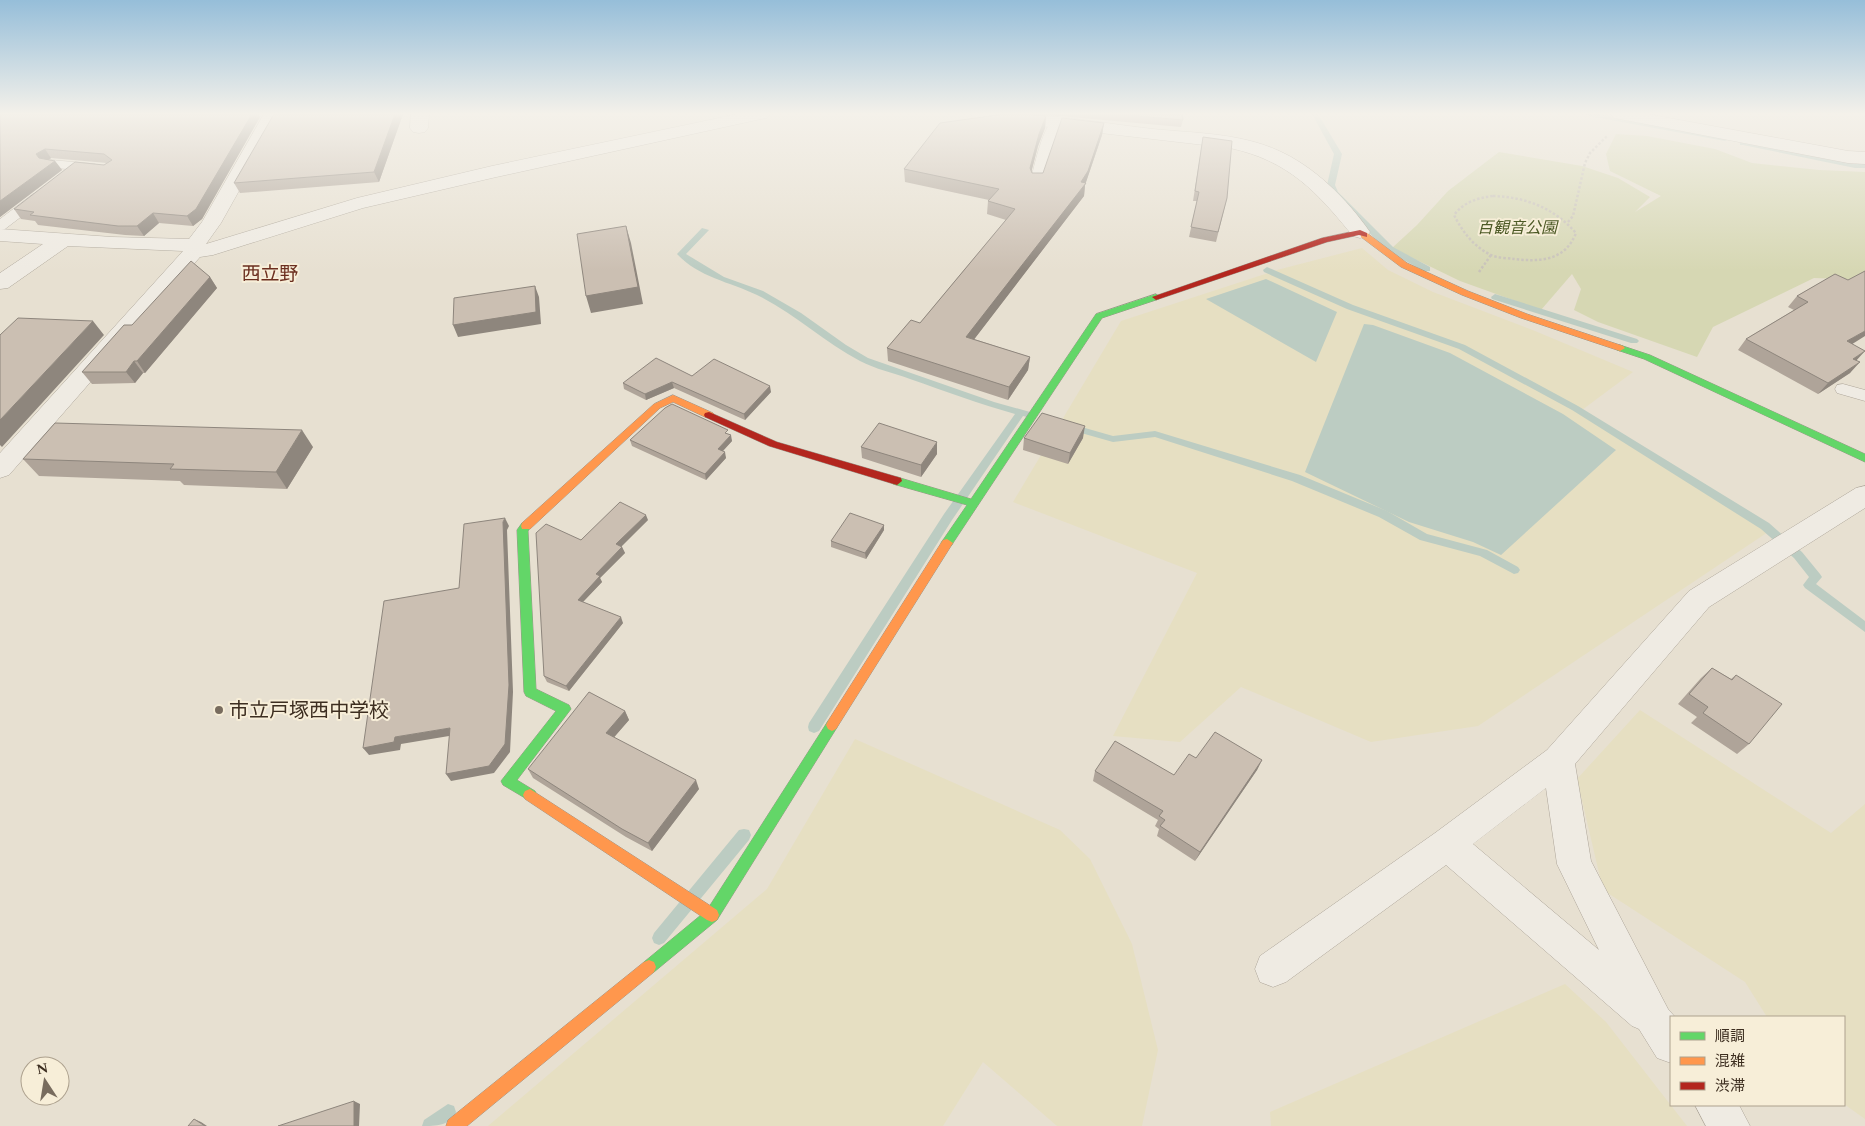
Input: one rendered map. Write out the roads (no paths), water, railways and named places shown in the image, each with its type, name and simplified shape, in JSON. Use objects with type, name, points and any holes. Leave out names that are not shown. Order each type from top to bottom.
[{"type":"street","points":[[0,468],[195,248],[243,167]]},
{"type":"street","points":[[0,235],[195,248],[206,251],[358,204],[517,167]]},
{"type":"street","points":[[1294,167],[1321,187],[1360,232],[1404,265],[1465,294],[1524,316],[1615,344],[1648,357],[1865,458]]},
{"type":"street","points":[[454,1126],[712,915],[972,504],[1099,316],[1325,240],[1360,232]]},
{"type":"street","points":[[0,283],[63,240]]},
{"type":"street","points":[[712,915],[508,781],[565,709],[530,692],[522,530],[657,406],[672,398],[773,444],[972,504]]},
{"type":"street","points":[[1273,969],[1447,844],[1558,760],[1699,599],[1865,495]]},
{"type":"street","points":[[1558,760],[1574,864],[1663,1033]]},
{"type":"street","points":[[1447,844],[1663,1033]]},
{"type":"street","points":[[1716,1106],[1730,1126]]},
{"type":"lane","points":[[63,178],[78,167]]},
{"type":"lane","points":[[85,167],[110,169]]},
{"type":"lane","points":[[1037,181],[1040,167]]},
{"type":"lane","points":[[0,226],[47,190]]},
{"type":"lane","points":[[1844,389],[1865,396]]},
{"type":"waterway","points":[[1335,167],[1331,185],[1335,193],[1390,249],[1427,269]]},
{"type":"waterway","points":[[705,230],[681,254],[698,266],[721,279],[760,293],[798,315],[865,360],[991,404],[1021,412]]},
{"type":"waterway","points":[[1267,270],[1350,307],[1462,347],[1575,408],[1765,526],[1798,555],[1816,577],[1809,585],[1865,627]]},
{"type":"waterway","points":[[1495,297],[1634,341]]},
{"type":"waterway","points":[[814,727],[948,517],[1021,412]]},
{"type":"waterway","points":[[1021,412],[1027,414]]},
{"type":"waterway","points":[[1071,427],[1113,439],[1155,434],[1296,478],[1383,514],[1424,537],[1483,553],[1514,570]]},
{"type":"waterway","points":[[659,938],[744,835]]},
{"type":"waterway","points":[[430,1126],[448,1112]]},
{"type":"place","name":"市立戸塚西中学校","points":[[219,710]]},
{"type":"district","name":"西立野","points":[[270,273]]},
{"type":"park label","name":"百観音公園","points":[[1517,227]]}]
